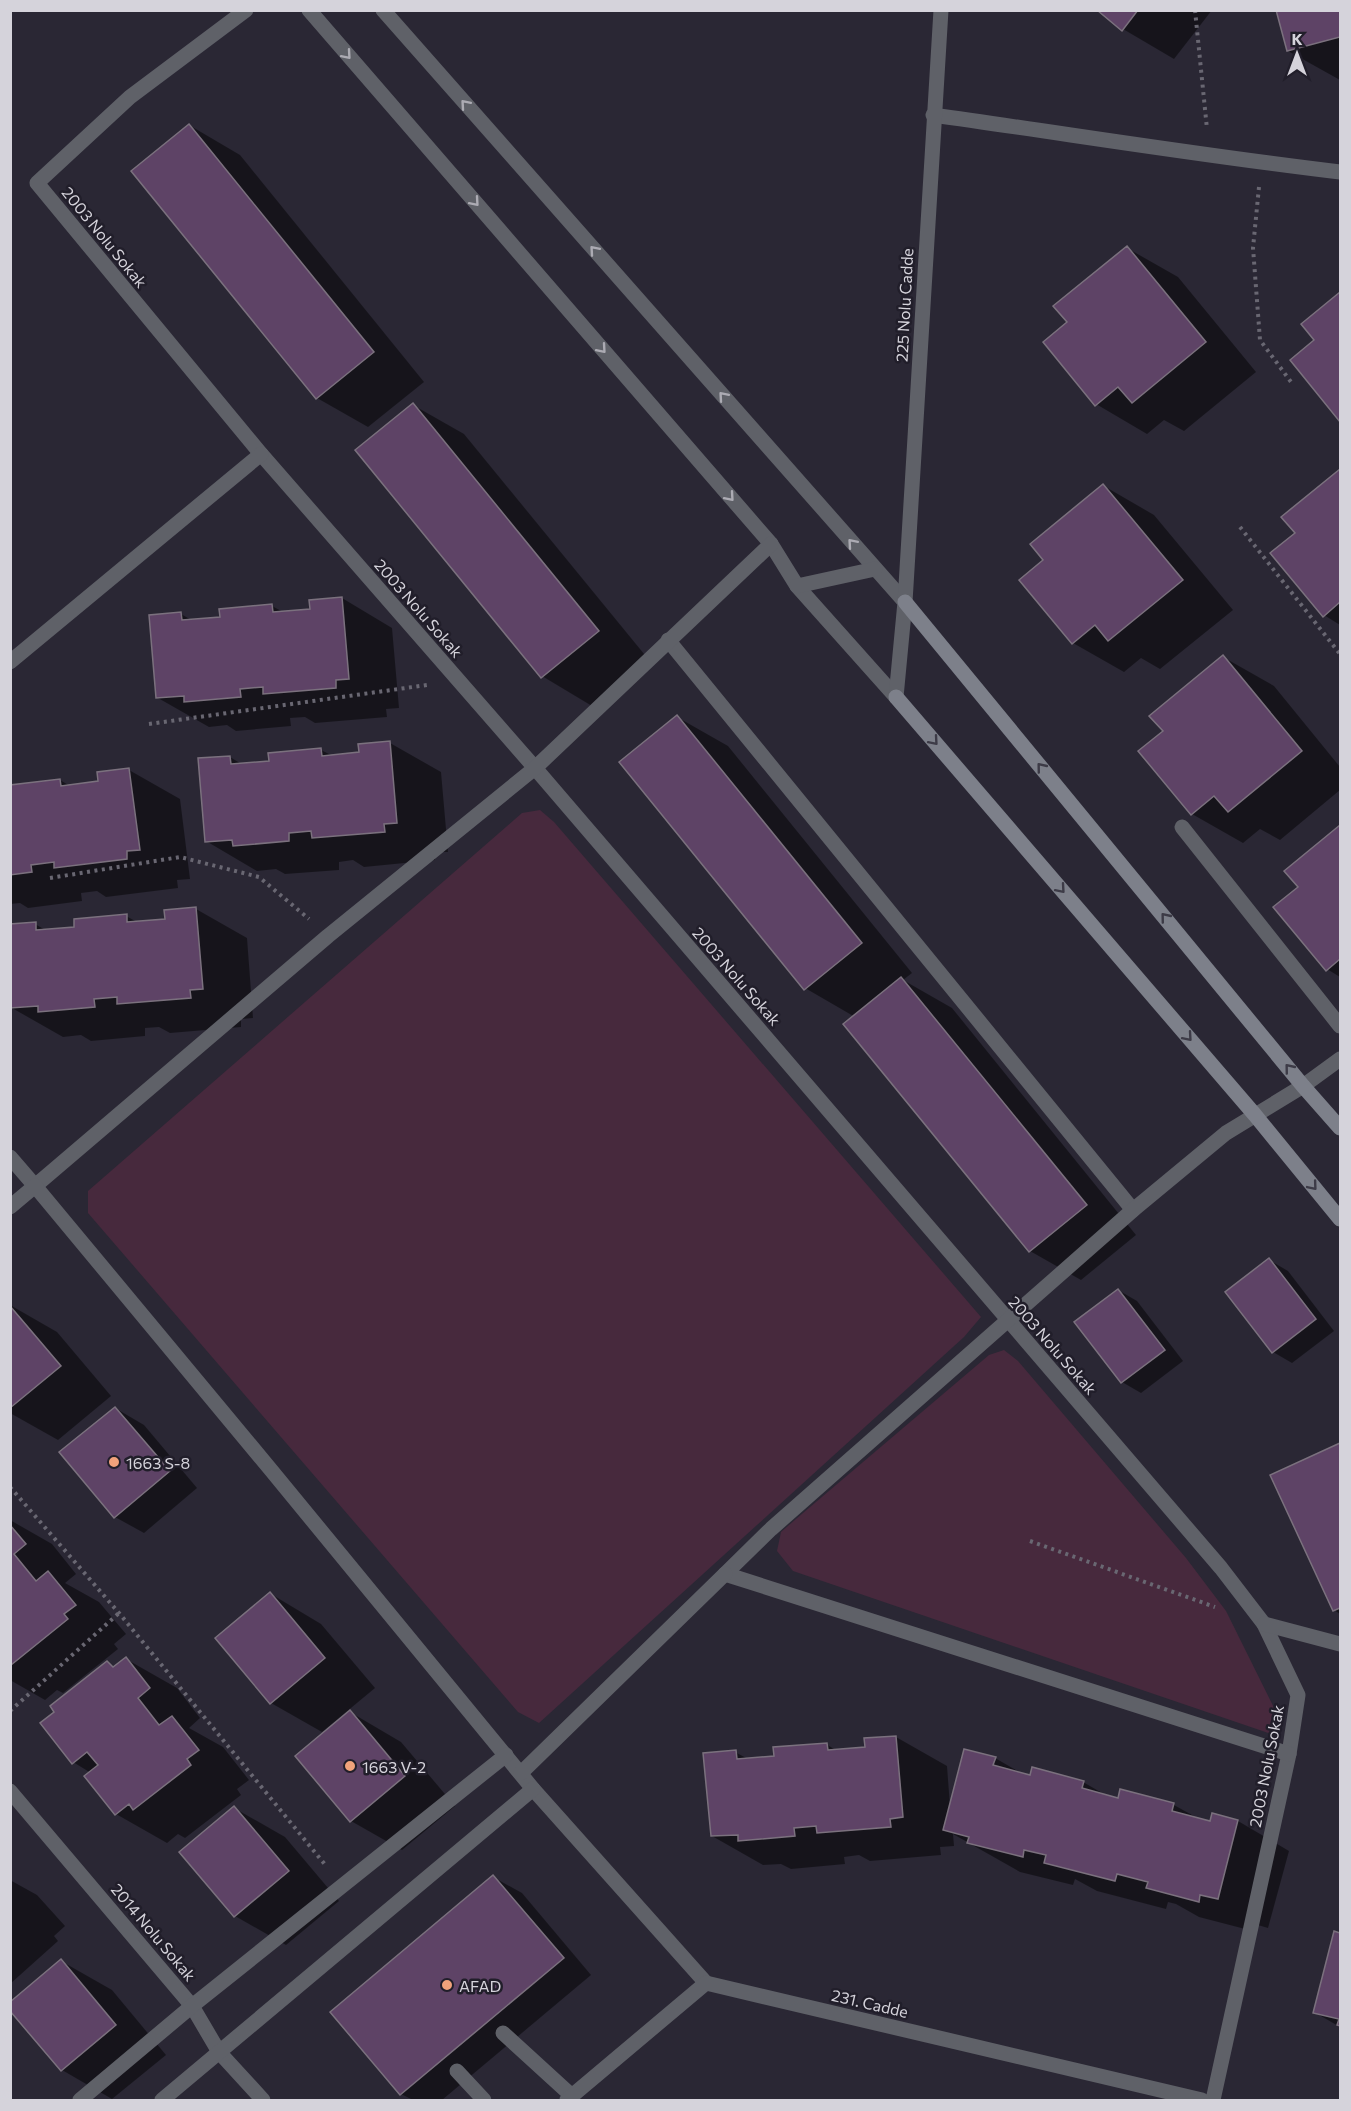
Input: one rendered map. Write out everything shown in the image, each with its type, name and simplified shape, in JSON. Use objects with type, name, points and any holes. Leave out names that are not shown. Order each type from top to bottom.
[{"type":"street","name":"2003 Nolu Sokak","points":[[246,10],[130,97],[37,183],[261,454],[535,768],[1221,1568],[1264,1624],[1298,1695],[1289,1754],[1213,2100]]},
{"type":"street","points":[[309,10],[771,544],[797,586],[896,697],[1341,1219]]},
{"type":"street","points":[[383,10],[905,602],[1341,1128]]},
{"type":"street","name":"225 Nolu Cadde","points":[[896,697],[905,602],[941,10]]},
{"type":"street","points":[[933,115],[1262,163],[1341,172]]},
{"type":"street","points":[[10,662],[261,454]]},
{"type":"street","points":[[10,1207],[328,936],[535,768],[771,544]]},
{"type":"street","points":[[797,586],[875,569]]},
{"type":"street","points":[[668,640],[1133,1210]]},
{"type":"street","points":[[1182,827],[1341,1026]]},
{"type":"street","points":[[521,1773],[771,1529],[1133,1210],[1226,1133],[1304,1086],[1341,1059]]},
{"type":"street","points":[[10,1158],[533,1789],[706,1983],[569,2098],[503,2033]]},
{"type":"street","points":[[725,1574],[1289,1754]]},
{"type":"street","points":[[1264,1624],[1341,1644]]},
{"type":"street","points":[[80,2100],[192,2006],[506,1755]]},
{"type":"street","points":[[162,2100],[533,1789]]},
{"type":"street","name":"2014 Nolu Sokak","points":[[10,1791],[192,2006],[219,2052],[263,2100]]},
{"type":"street","name":"231. Cadde","points":[[706,1983],[1202,2100]]},
{"type":"street","points":[[457,2071],[484,2100]]},
{"type":"path","points":[[1195,10],[1210,154]]},
{"type":"path","points":[[1262,163],[1253,248],[1260,340],[1291,382]]},
{"type":"path","points":[[1240,527],[1341,654]]},
{"type":"path","points":[[149,723],[458,681]]},
{"type":"path","points":[[50,878],[180,857],[259,877],[328,936]]},
{"type":"path","points":[[10,1487],[119,1613],[343,1885]]},
{"type":"path","points":[[1030,1541],[1220,1608]]},
{"type":"path","points":[[10,1711],[119,1613]]},
{"type":"shaded area","points":[[540,810],[554,822],[981,1317],[964,1337],[539,1723],[518,1712],[88,1213],[88,1191],[522,813]]},
{"type":"shaded area","points":[[1004,1350],[1018,1361],[1186,1558],[1226,1611],[1279,1718],[1274,1735],[793,1571],[777,1551],[781,1532],[989,1355]]},
{"type":"building","points":[[1097,10],[1138,10],[1122,31]]},
{"type":"building","points":[[1276,10],[1340,10],[1340,37],[1287,51]]},
{"type":"building","points":[[189,124],[374,352],[316,399],[131,171]]},
{"type":"building","points":[[1127,246],[1206,342],[1132,403],[1118,387],[1095,406],[1043,342],[1067,322],[1053,306]]},
{"type":"building","points":[[1340,292],[1340,422],[1290,360],[1314,340],[1301,324]]},
{"type":"building","points":[[413,403],[599,631],[541,678],[355,450]]},
{"type":"building","points":[[1340,469],[1340,602],[1323,617],[1270,553],[1295,533],[1281,517]]},
{"type":"building","points":[[1103,484],[1183,580],[1108,641],[1095,625],[1072,644],[1019,580],[1043,560],[1030,544]]},
{"type":"building","points":[[342,597],[349,679],[336,680],[336,688],[263,694],[263,687],[240,689],[241,697],[184,702],[184,696],[156,698],[149,615],[181,612],[182,620],[220,617],[219,609],[272,604],[273,612],[310,609],[309,600]]},
{"type":"building","points":[[1223,655],[1302,751],[1228,812],[1214,796],[1191,815],[1138,751],[1163,731],[1149,716]]},
{"type":"building","points":[[677,715],[862,943],[804,990],[619,762]]},
{"type":"building","points":[[390,741],[397,823],[384,824],[385,832],[312,838],[311,831],[289,833],[289,841],[233,846],[232,840],[205,842],[198,758],[230,756],[231,764],[269,761],[268,753],[321,748],[322,756],[359,752],[358,744]]},
{"type":"building","points":[[129,768],[140,850],[127,851],[127,859],[54,868],[54,862],[31,865],[32,872],[10,875],[10,785],[60,779],[61,786],[98,781],[97,772]]},
{"type":"building","points":[[1340,825],[1340,959],[1326,971],[1273,907],[1298,887],[1284,871]]},
{"type":"building","points":[[196,907],[203,989],[190,990],[191,998],[117,1004],[117,997],[94,999],[95,1007],[38,1012],[38,1006],[10,1008],[10,924],[36,922],[36,930],[74,927],[74,919],[127,914],[127,922],[165,919],[164,910]]},
{"type":"building","points":[[901,977],[1087,1205],[1029,1252],[843,1024]]},
{"type":"building","points":[[1269,1258],[1316,1319],[1272,1353],[1225,1292]]},
{"type":"building","points":[[1118,1289],[1165,1350],[1121,1383],[1074,1322]]},
{"type":"building","points":[[10,1306],[61,1366],[10,1408]]},
{"type":"building","name":"1663 S-8","points":[[115,1407],[170,1471],[114,1518],[59,1452]]},
{"type":"building","points":[[1340,1443],[1340,1608],[1333,1611],[1270,1475]]},
{"type":"building","points":[[10,1525],[26,1544],[14,1554],[36,1581],[48,1571],[76,1605],[64,1614],[68,1619],[11,1665]]},
{"type":"building","points":[[270,1592],[325,1658],[270,1704],[215,1638]]},
{"type":"building","points":[[126,1657],[150,1688],[138,1698],[159,1725],[172,1716],[199,1750],[187,1759],[191,1765],[133,1810],[129,1804],[115,1815],[84,1776],[98,1765],[87,1752],[72,1764],[40,1723],[54,1712],[50,1706],[107,1661],[113,1667]]},
{"type":"building","name":"1663 V-2","points":[[350,1710],[405,1776],[350,1822],[295,1756]]},
{"type":"building","points":[[896,1736],[903,1817],[890,1819],[891,1827],[817,1833],[816,1826],[794,1828],[795,1836],[738,1841],[738,1835],[711,1836],[703,1753],[736,1750],[737,1759],[774,1756],[773,1747],[827,1743],[828,1750],[865,1747],[864,1738]]},
{"type":"building","points":[[964,1749],[996,1757],[993,1765],[1030,1775],[1032,1767],[1084,1781],[1082,1788],[1118,1798],[1120,1789],[1174,1803],[1172,1811],[1210,1821],[1212,1813],[1238,1820],[1218,1899],[1200,1895],[1199,1902],[1146,1888],[1148,1882],[1117,1874],[1115,1881],[1044,1863],[1046,1855],[1024,1850],[1023,1857],[967,1843],[969,1837],[943,1830]]},
{"type":"building","points":[[234,1806],[289,1871],[234,1917],[179,1852]]},
{"type":"building","name":"AFAD","points":[[493,1875],[564,1958],[400,2095],[330,2012]]},
{"type":"building","points":[[1334,1931],[1340,1933],[1340,2026],[1337,2025],[1339,2019],[1313,2013]]},
{"type":"building","points":[[61,1959],[116,2025],[61,2071],[10,2011],[10,2002]]},
{"type":"place","name":"1663 S-8","points":[[114,1462]]},
{"type":"place","name":"1663 V-2","points":[[350,1766]]},
{"type":"place","name":"AFAD","points":[[447,1985]]}]
